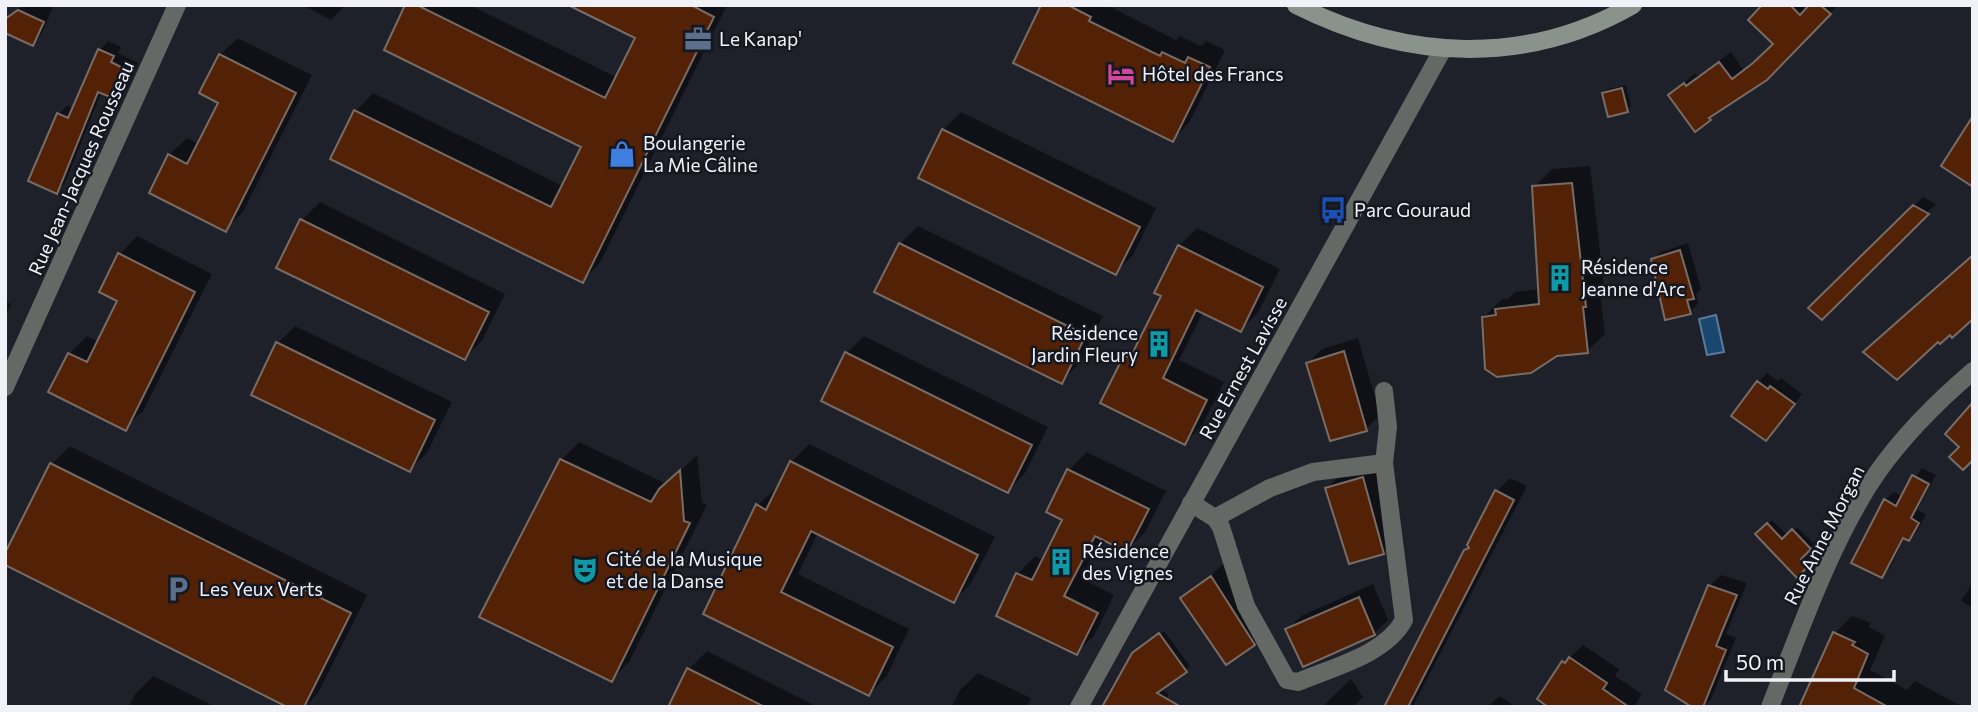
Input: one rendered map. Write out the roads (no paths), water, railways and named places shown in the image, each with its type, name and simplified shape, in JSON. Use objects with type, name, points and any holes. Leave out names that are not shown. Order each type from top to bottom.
[{"type":"street","name":"Rue Jean-Jacques Rousseau","points":[[5,387],[177,5]]},
{"type":"street","points":[[1296,5],[1331,23],[1424,48],[1478,51],[1559,38],[1601,23],[1633,5]]},
{"type":"street","name":"Rue Ernest Lavisse","points":[[1079,707],[1443,49]]},
{"type":"street","name":"Rue Anne Morgan","points":[[1770,707],[1816,590],[1877,473],[1913,430],[1973,371]]},
{"type":"street","points":[[1191,503],[1215,518],[1221,527],[1246,606],[1287,680],[1298,682],[1379,648],[1396,635],[1404,620],[1384,463],[1388,427],[1384,391]]},
{"type":"street","points":[[1215,518],[1270,488],[1314,472],[1384,463]]},
{"type":"water","points":[[1716,315],[1724,352],[1707,355],[1699,319]]},
{"type":"place","name":"Le Kanap'","points":[[698,39]]},
{"type":"place","name":"Hôtel des Francs","points":[[1121,74]]},
{"type":"place","name":"Boulangerie La Mie Câline","points":[[622,154]]},
{"type":"place","name":"Parc Gouraud","points":[[1333,210]]},
{"type":"place","name":"Résidence Jeanne d'Arc","points":[[1560,278]]},
{"type":"place","name":"Résidence Jardin Fleury","points":[[1159,344]]},
{"type":"place","name":"Résidence des Vignes","points":[[1061,562]]},
{"type":"place","name":"Cité de la Musique et de la Danse","points":[[585,570]]},
{"type":"place","name":"Les Yeux Verts","points":[[178,589]]}]
